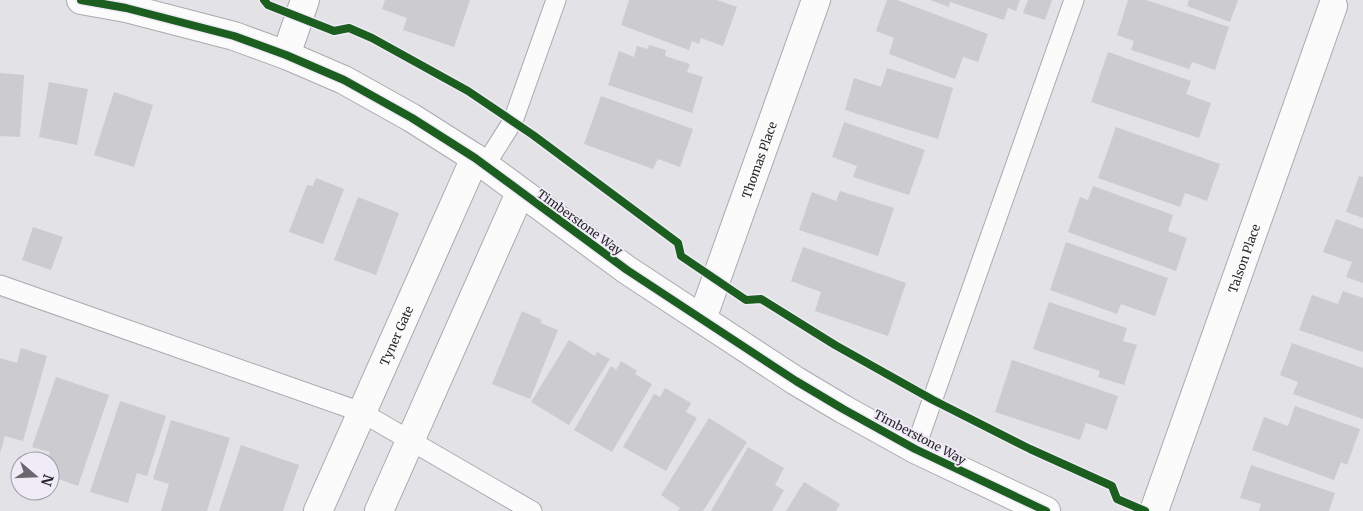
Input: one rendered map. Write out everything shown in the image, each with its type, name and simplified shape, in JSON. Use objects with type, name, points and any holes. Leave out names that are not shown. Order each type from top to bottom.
[{"type":"street","name":"Timberstone Way","points":[[81,0],[126,8],[234,36],[286,55],[344,80],[412,118],[480,162],[627,270],[796,380],[915,448],[1046,511]]},
{"type":"street","points":[[286,55],[305,0]]},
{"type":"street","name":"Thomas Place","points":[[702,319],[816,0]]},
{"type":"street","name":"Talson Place","points":[[1154,511],[1333,6]]},
{"type":"street","name":"Tyner Gate","points":[[318,511],[361,412],[480,162]]},
{"type":"street","points":[[379,511],[520,193]]},
{"type":"lane","points":[[480,162],[513,121],[556,0]]},
{"type":"lane","points":[[915,448],[1074,0]]},
{"type":"lane","points":[[0,285],[361,412],[532,511]]},
{"type":"building","points":[[385,0],[470,0],[454,47],[403,30],[407,18],[382,9]]},
{"type":"building","points":[[629,0],[717,0],[737,7],[723,46],[701,38],[699,44],[692,41],[689,50],[621,25]]},
{"type":"building","points":[[887,0],[897,0],[988,34],[978,62],[963,57],[955,79],[889,54],[894,38],[876,31]]},
{"type":"building","points":[[930,0],[1020,0],[1016,11],[1008,8],[1004,20],[950,2],[949,7]]},
{"type":"building","points":[[1028,0],[1052,0],[1045,20],[1023,13]]},
{"type":"building","points":[[1128,0],[1146,0],[1229,27],[1215,70],[1192,62],[1189,69],[1131,50],[1134,41],[1117,35]]},
{"type":"building","points":[[1189,0],[1238,0],[1230,22],[1187,6]]},
{"type":"building","points":[[649,45],[666,50],[665,56],[690,64],[687,72],[703,77],[692,113],[608,85],[619,51],[634,57],[637,46],[648,49]]},
{"type":"building","points":[[1108,52],[1191,81],[1186,94],[1211,103],[1199,138],[1091,102]]},
{"type":"building","points":[[887,68],[953,88],[938,139],[845,110],[854,78],[881,87]]},
{"type":"building","points":[[0,73],[24,75],[20,137],[0,136]]},
{"type":"building","points":[[49,82],[88,89],[77,145],[39,137]]},
{"type":"building","points":[[114,92],[153,105],[134,167],[94,155]]},
{"type":"building","points":[[601,96],[693,129],[680,167],[658,159],[653,169],[584,144]]},
{"type":"building","points":[[844,122],[925,150],[909,195],[853,177],[857,166],[832,157]]},
{"type":"building","points":[[1116,127],[1220,164],[1207,201],[1185,193],[1180,207],[1098,178]]},
{"type":"building","points":[[1359,176],[1363,177],[1363,218],[1346,212]]},
{"type":"building","points":[[316,178],[344,189],[323,244],[289,232],[307,185],[313,186]]},
{"type":"building","points":[[1093,186],[1173,215],[1168,231],[1187,238],[1176,271],[1068,232],[1080,197],[1088,200]]},
{"type":"building","points":[[840,191],[894,208],[878,256],[799,230],[812,192],[836,201]]},
{"type":"building","points":[[358,197],[399,213],[376,275],[334,260]]},
{"type":"building","points":[[1336,219],[1363,229],[1363,283],[1346,277],[1352,262],[1323,252]]},
{"type":"building","points":[[33,227],[63,237],[51,270],[22,260]]},
{"type":"building","points":[[1066,242],[1168,278],[1155,316],[1121,304],[1117,314],[1050,290]]},
{"type":"building","points":[[803,247],[906,283],[888,336],[815,311],[821,292],[791,281]]},
{"type":"building","points":[[1343,291],[1363,298],[1363,352],[1299,330],[1312,295],[1338,304]]},
{"type":"building","points":[[1049,302],[1127,328],[1123,341],[1137,345],[1124,385],[1098,377],[1100,371],[1033,349]]},
{"type":"building","points":[[522,311],[542,320],[540,323],[558,330],[530,399],[492,384]]},
{"type":"building","points":[[569,340],[595,356],[597,352],[610,359],[569,425],[531,402]]},
{"type":"building","points":[[1292,343],[1363,368],[1363,419],[1293,394],[1298,382],[1280,375]]},
{"type":"building","points":[[21,348],[47,356],[23,441],[5,436],[0,453],[0,358],[17,363]]},
{"type":"building","points":[[1012,360],[1118,396],[1107,430],[1086,423],[1080,440],[995,412]]},
{"type":"building","points":[[621,361],[637,371],[635,374],[652,384],[612,452],[574,430],[611,366],[616,370]]},
{"type":"building","points":[[56,377],[109,395],[78,486],[60,480],[60,451],[46,451],[32,447]]},
{"type":"building","points":[[665,388],[691,403],[686,412],[697,418],[666,471],[623,447],[654,394],[660,397]]},
{"type":"building","points":[[120,401],[166,416],[147,476],[137,473],[128,503],[90,492]]},
{"type":"building","points":[[1295,406],[1360,429],[1347,465],[1341,462],[1334,480],[1252,450],[1264,417],[1288,426]]},
{"type":"building","points":[[709,418],[747,442],[703,511],[678,511],[680,508],[661,495]]},
{"type":"building","points":[[171,420],[230,438],[207,511],[161,511],[169,484],[153,479]]},
{"type":"building","points":[[241,445],[299,465],[283,511],[219,511]]},
{"type":"building","points":[[748,447],[784,468],[775,485],[784,490],[772,511],[711,511]]},
{"type":"building","points":[[1251,465],[1335,493],[1329,511],[1259,511],[1261,504],[1240,498]]},
{"type":"building","points":[[804,482],[840,504],[836,511],[786,511]]},
{"type":"cycle path","points":[[81,0],[126,8],[234,36],[286,55],[344,80],[412,118],[475,158],[627,270],[796,381],[915,449],[1046,511]]},
{"type":"cycle path","points":[[264,0],[268,5],[334,31],[349,28],[372,38],[468,91],[533,135],[678,243],[681,256],[746,300],[761,299],[835,345],[933,400],[1030,449],[1112,486],[1117,499],[1145,511]]}]
